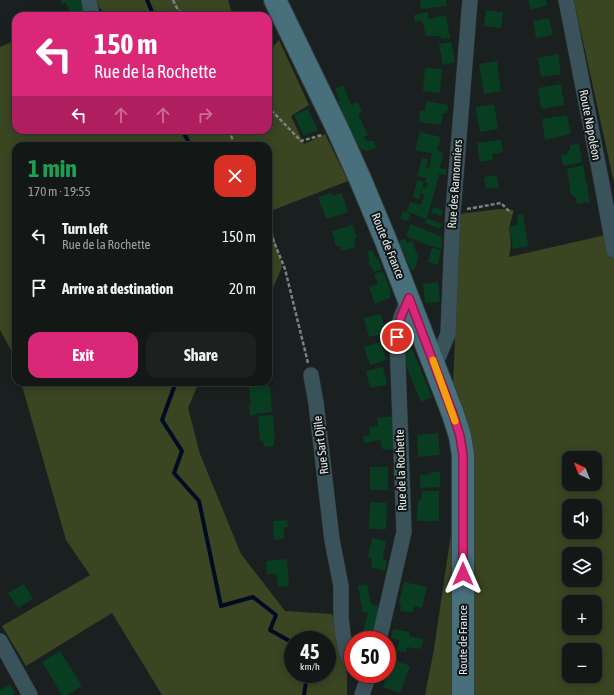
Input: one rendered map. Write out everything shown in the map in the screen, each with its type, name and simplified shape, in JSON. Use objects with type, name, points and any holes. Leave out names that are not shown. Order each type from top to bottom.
[{"type":"main road","name":"Route de France","points":[[275,0],[361,181],[409,298],[460,436],[463,455],[463,695]]},
{"type":"street","points":[[88,0],[91,12]]},
{"type":"street","name":"Rue des Ramonniers","points":[[435,366],[448,334],[453,212],[470,0]]},
{"type":"street","name":"Route Napoléon","points":[[566,0],[614,250]]},
{"type":"street","name":"Rue de la Rochette","points":[[381,631],[404,532],[397,337],[401,317],[409,298]]},
{"type":"street","name":"Rue Sart Djîle","points":[[310,375],[316,403],[330,528],[341,586],[344,640]]},
{"type":"street","points":[[0,641],[30,695]]},
{"type":"path","points":[[173,0],[180,12]]},
{"type":"path","points":[[272,111],[301,141],[338,130]]},
{"type":"path","points":[[453,212],[501,203],[511,213]]},
{"type":"path","points":[[272,237],[285,269],[310,375]]},
{"type":"green space","points":[[97,0],[228,0],[232,12],[103,12],[99,7]]},
{"type":"green space","points":[[574,0],[614,0],[614,183]]},
{"type":"green space","points":[[279,40],[309,105],[291,116],[304,144],[325,134],[348,181],[272,210],[272,142],[12,142],[12,352],[0,330],[0,47],[12,42],[12,134],[272,134],[272,48]]},
{"type":"green space","points":[[499,209],[514,210],[509,228],[511,244],[509,257],[614,233],[614,695],[425,695],[434,649],[452,527],[471,527],[453,386],[460,214]]},
{"type":"green space","points":[[272,228],[282,267],[272,289]]},
{"type":"green space","points":[[22,386],[197,386],[188,408],[200,454],[241,554],[285,611],[332,614],[344,663],[344,683],[347,683],[347,695],[162,695],[112,613],[26,666],[2,626],[90,575],[66,540]]},
{"type":"building","points":[[61,0],[83,0],[84,12],[70,12],[66,2],[62,4]]},
{"type":"building","points":[[420,0],[446,0],[447,6],[421,9]]},
{"type":"building","points":[[528,0],[546,0],[547,5],[531,10]]},
{"type":"building","points":[[486,10],[503,12],[501,28],[484,26]]},
{"type":"building","points":[[428,12],[429,19],[446,15],[450,38],[441,39],[441,36],[426,36],[422,20],[415,22],[414,15]]},
{"type":"building","points":[[549,18],[553,35],[536,38],[533,21]]},
{"type":"building","points":[[451,42],[455,62],[443,65],[439,44]]},
{"type":"building","points":[[558,54],[561,74],[541,77],[538,58]]},
{"type":"building","points":[[497,61],[501,91],[484,94],[479,64]]},
{"type":"building","points":[[425,68],[442,69],[440,93],[423,91]]},
{"type":"building","points":[[561,84],[564,105],[541,109],[538,88]]},
{"type":"building","points":[[343,85],[351,105],[358,102],[362,112],[358,114],[368,135],[364,137],[366,141],[374,141],[376,148],[366,151],[360,149],[338,102],[340,101],[335,89]]},
{"type":"building","points":[[426,101],[448,105],[447,113],[443,113],[441,125],[419,122],[420,111],[425,111]]},
{"type":"building","points":[[494,104],[498,129],[480,132],[475,107]]},
{"type":"building","points":[[308,109],[318,130],[304,136],[294,115]]},
{"type":"building","points":[[567,115],[571,134],[545,140],[542,119]]},
{"type":"building","points":[[420,132],[441,137],[437,150],[443,153],[440,168],[447,169],[446,175],[439,174],[426,219],[407,211],[410,202],[421,205],[424,195],[421,194],[423,187],[426,188],[428,183],[425,182],[426,178],[417,176],[422,158],[428,159],[426,168],[429,168],[432,153],[415,151]]},
{"type":"building","points":[[501,140],[503,152],[492,154],[493,160],[480,162],[477,143]]},
{"type":"building","points":[[579,144],[582,162],[563,166],[561,155],[568,154],[570,145]]},
{"type":"building","points":[[583,165],[590,202],[577,204],[576,197],[571,195],[567,169]]},
{"type":"building","points":[[497,175],[499,187],[486,189],[484,177]]},
{"type":"building","points":[[417,180],[424,182],[419,199],[413,197]]},
{"type":"building","points":[[331,193],[332,196],[342,193],[348,212],[326,219],[318,197]]},
{"type":"building","points":[[433,207],[443,210],[441,216],[431,213]]},
{"type":"building","points":[[403,211],[411,214],[407,221],[400,218]]},
{"type":"building","points":[[523,214],[528,246],[513,249],[509,227],[518,225],[517,215]]},
{"type":"building","points":[[427,218],[442,224],[440,229],[425,223]]},
{"type":"building","points":[[411,224],[442,237],[442,249],[406,236]]},
{"type":"building","points":[[353,225],[357,238],[354,239],[356,247],[341,251],[340,246],[336,246],[332,231]]},
{"type":"building","points":[[405,239],[407,243],[412,241],[418,257],[415,269],[411,270],[399,241]]},
{"type":"building","points":[[432,248],[441,250],[438,265],[428,262]]},
{"type":"building","points":[[373,250],[382,269],[374,272],[368,262],[370,261],[367,252]]},
{"type":"building","points":[[383,271],[390,290],[390,298],[375,304],[369,287],[378,284],[374,274]]},
{"type":"building","points":[[438,282],[440,302],[425,303],[423,284]]},
{"type":"building","points":[[381,314],[386,333],[369,337],[364,318]]},
{"type":"building","points":[[381,342],[386,360],[370,365],[364,347]]},
{"type":"building","points":[[410,344],[432,397],[421,402],[403,356],[405,347]]},
{"type":"building","points":[[383,367],[387,385],[370,388],[366,371]]},
{"type":"building","points":[[249,386],[270,386],[272,412],[250,416],[249,405],[251,404]]},
{"type":"building","points":[[273,415],[275,439],[274,446],[264,447],[263,441],[260,441],[258,416]]},
{"type":"building","points":[[394,416],[397,449],[382,449],[380,440],[364,443],[363,436],[370,435],[369,427],[378,426],[377,418]]},
{"type":"building","points":[[438,433],[440,455],[418,457],[417,435]]},
{"type":"building","points":[[370,467],[388,467],[388,490],[370,490]]},
{"type":"building","points":[[431,472],[440,472],[440,487],[420,488],[420,475],[431,474]]},
{"type":"building","points":[[422,491],[439,491],[439,521],[417,521],[418,500],[421,500]]},
{"type":"building","points":[[370,502],[387,503],[386,529],[369,529]]},
{"type":"building","points":[[287,520],[288,527],[284,527],[284,539],[274,540],[273,521]]},
{"type":"building","points":[[372,538],[386,541],[383,559],[387,561],[385,571],[371,567],[372,558],[368,557]]},
{"type":"building","points":[[287,559],[289,586],[278,587],[276,574],[267,574],[266,561]]},
{"type":"building","points":[[404,582],[427,587],[422,608],[414,606],[413,613],[400,611],[401,604],[399,603]]},
{"type":"building","points":[[24,584],[33,599],[18,608],[8,593]]},
{"type":"building","points":[[367,584],[371,604],[379,606],[373,631],[363,631],[368,612],[363,613],[358,586]]},
{"type":"building","points":[[393,629],[409,632],[409,636],[423,639],[421,649],[407,647],[406,652],[397,651],[399,640],[396,639],[396,631],[393,631]]},
{"type":"building","points":[[60,651],[82,686],[67,695],[62,695],[42,662]]},
{"type":"building","points":[[396,661],[410,666],[400,693],[383,687],[384,683],[396,683]]},
{"type":"building","points":[[10,685],[15,692],[13,694],[14,695],[0,695],[0,690]]},
{"type":"waterway","points":[[147,0],[152,12]]},
{"type":"waterway","points":[[184,134],[189,142]]},
{"type":"waterway","points":[[175,386],[162,420],[182,451],[174,473],[199,501],[221,606],[253,597],[276,615],[270,630],[284,638]]},
{"type":"waterway","points":[[304,695],[306,683]]},
{"type":"slow traffic","points":[[433,360],[455,421]]},
{"type":"route","points":[[397,337],[401,317],[409,298],[460,436],[463,455],[463,574]]}]
